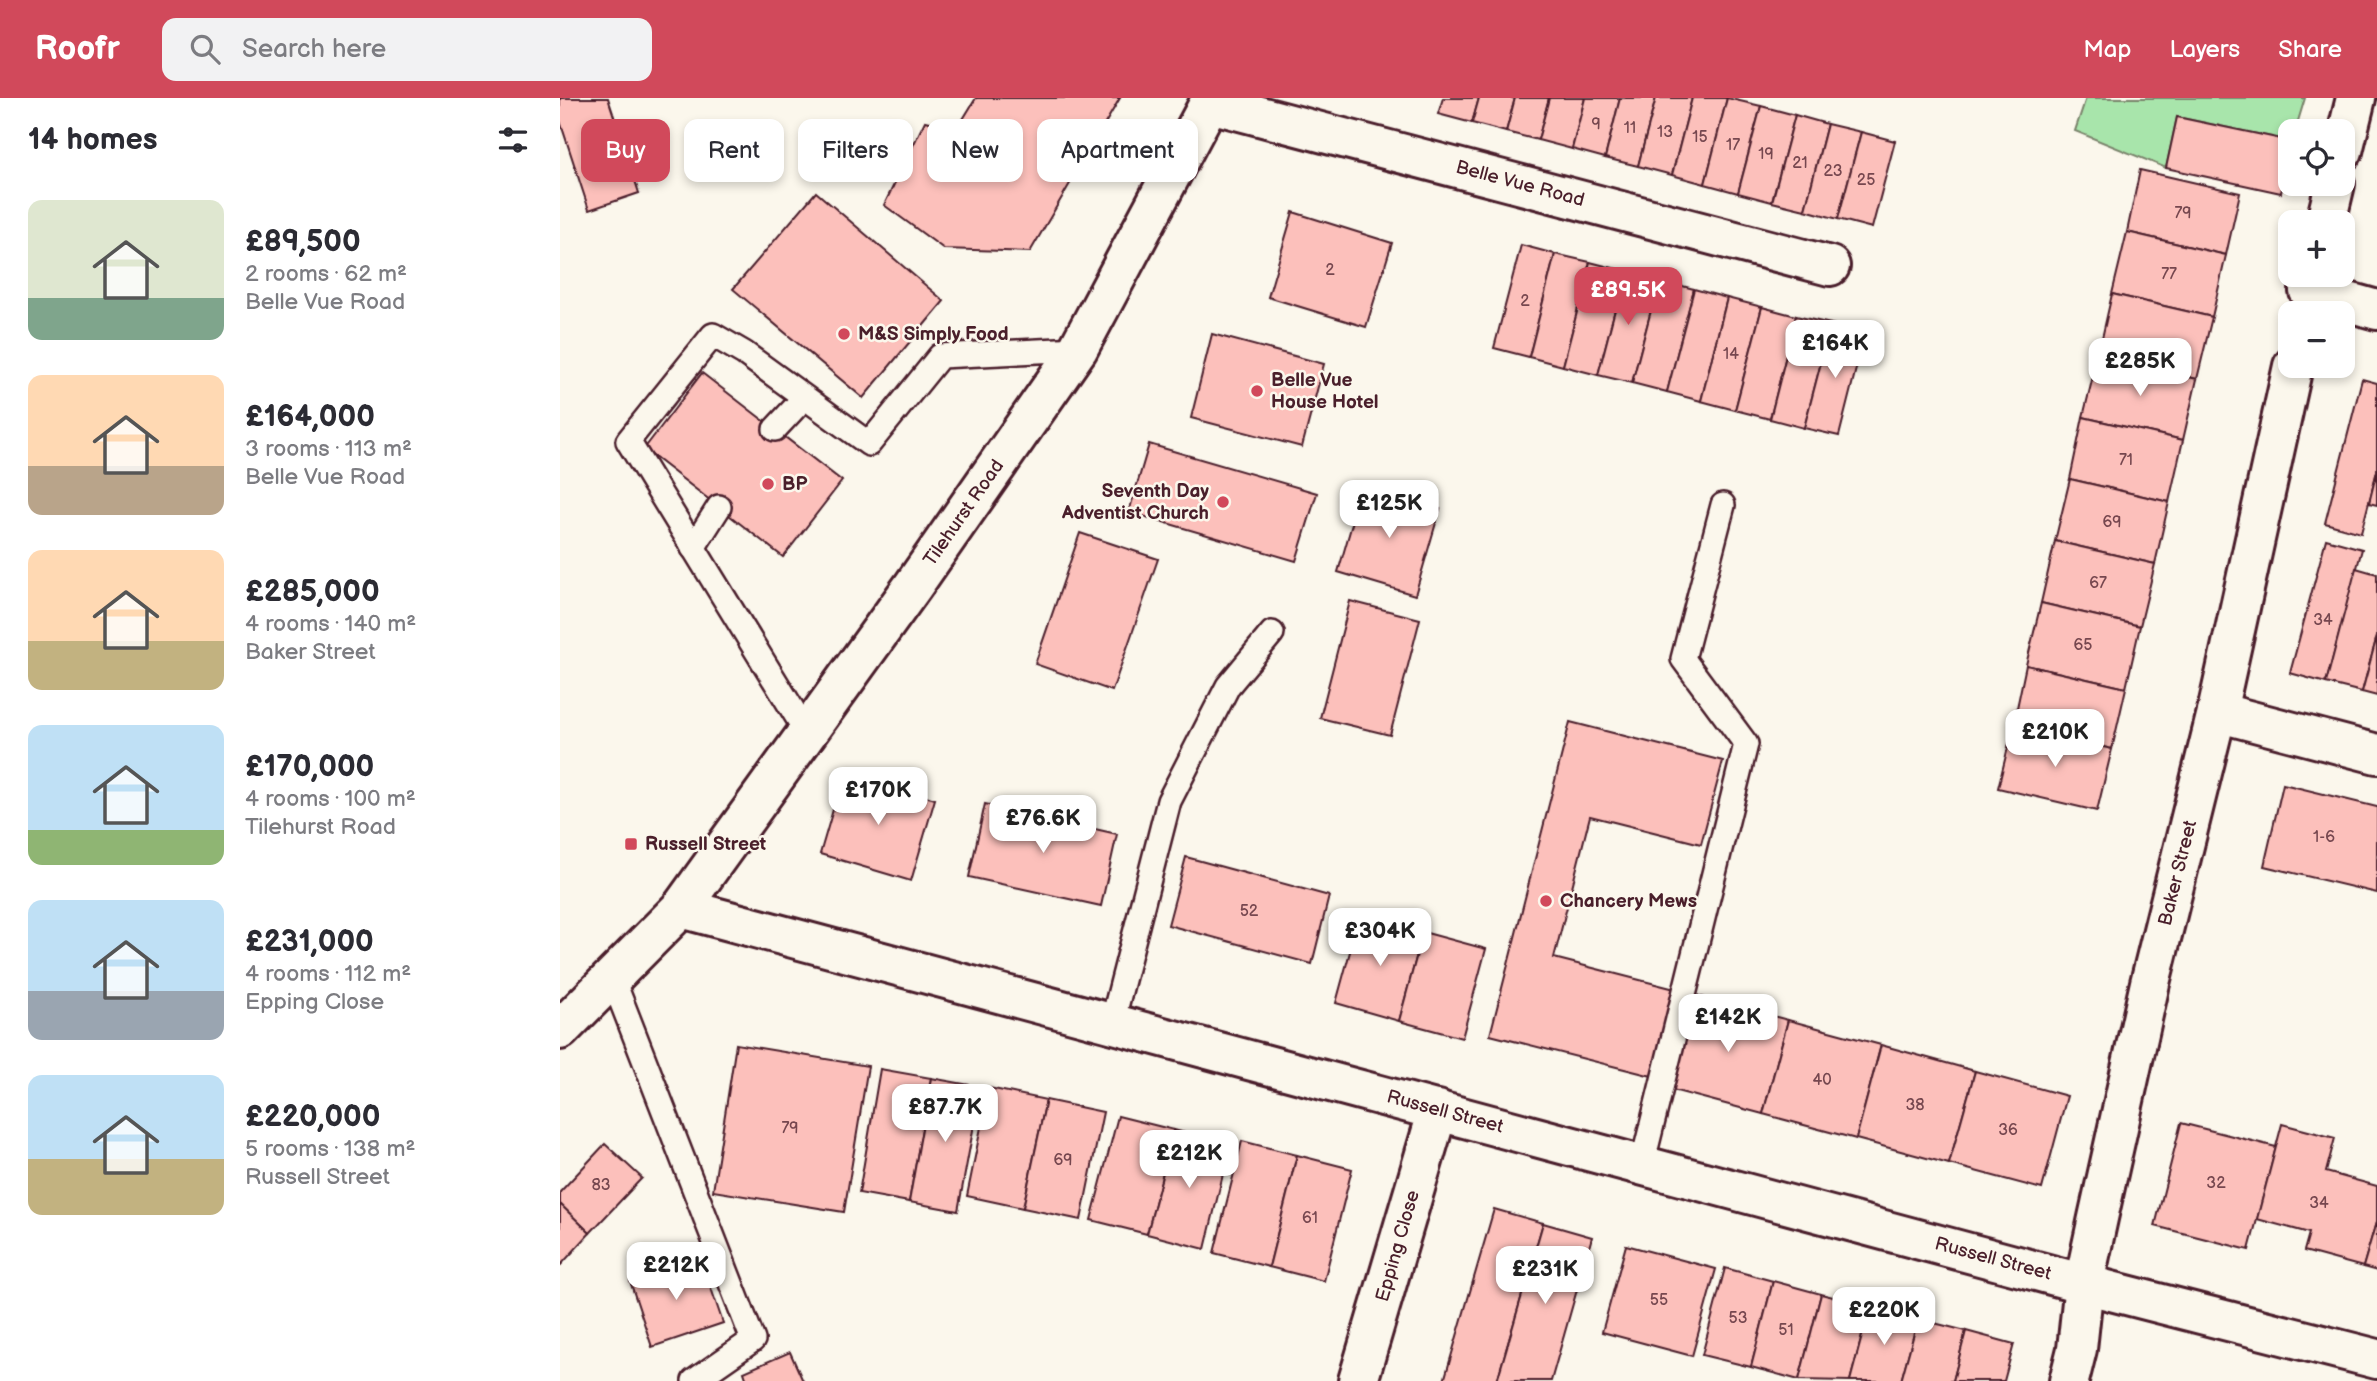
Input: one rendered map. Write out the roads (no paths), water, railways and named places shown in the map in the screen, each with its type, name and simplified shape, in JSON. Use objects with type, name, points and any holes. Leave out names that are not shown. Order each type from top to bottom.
[{"type":"street","points":[[2351,119],[2356,98]]},
{"type":"street","name":"Belle Vue Road","points":[[1211,100],[1830,266]]},
{"type":"street","name":"Tilehurst Road","points":[[681,908],[913,586],[1078,349],[1211,100]]},
{"type":"street","points":[[2309,293],[2377,310]]},
{"type":"street","name":"Baker Street","points":[[2069,1381],[2077,1349],[2084,1283],[2150,983],[2217,712],[2290,378]]},
{"type":"street","points":[[2217,712],[2377,754]]},
{"type":"street","points":[[560,1030],[681,908]]},
{"type":"street","name":"Russell Street","points":[[681,908],[2377,1359]]},
{"type":"street","name":"Epping Close","points":[[1358,1381],[1438,1110]]},
{"type":"lane","points":[[807,733],[628,441],[713,335],[744,353],[869,444],[940,356],[1078,349]]},
{"type":"lane","points":[[775,429],[804,398]]},
{"type":"lane","points":[[1642,1165],[1746,744],[1683,659],[1723,505]]},
{"type":"lane","points":[[693,548],[719,507]]},
{"type":"lane","points":[[1112,1023],[1169,801],[1228,686],[1272,633]]},
{"type":"lane","points":[[612,977],[753,1340],[694,1381]]},
{"type":"place","name":"M&S Simply Food","points":[[844,334]]},
{"type":"place","name":"Belle Vue House Hotel","points":[[1257,391]]},
{"type":"place","name":"BP","points":[[768,484]]},
{"type":"place","name":"Seventh Day Adventist Church","points":[[1223,502]]},
{"type":"place","name":"Russell Street","points":[[631,844]]},
{"type":"place","name":"Chancery Mews","points":[[1546,901]]}]
